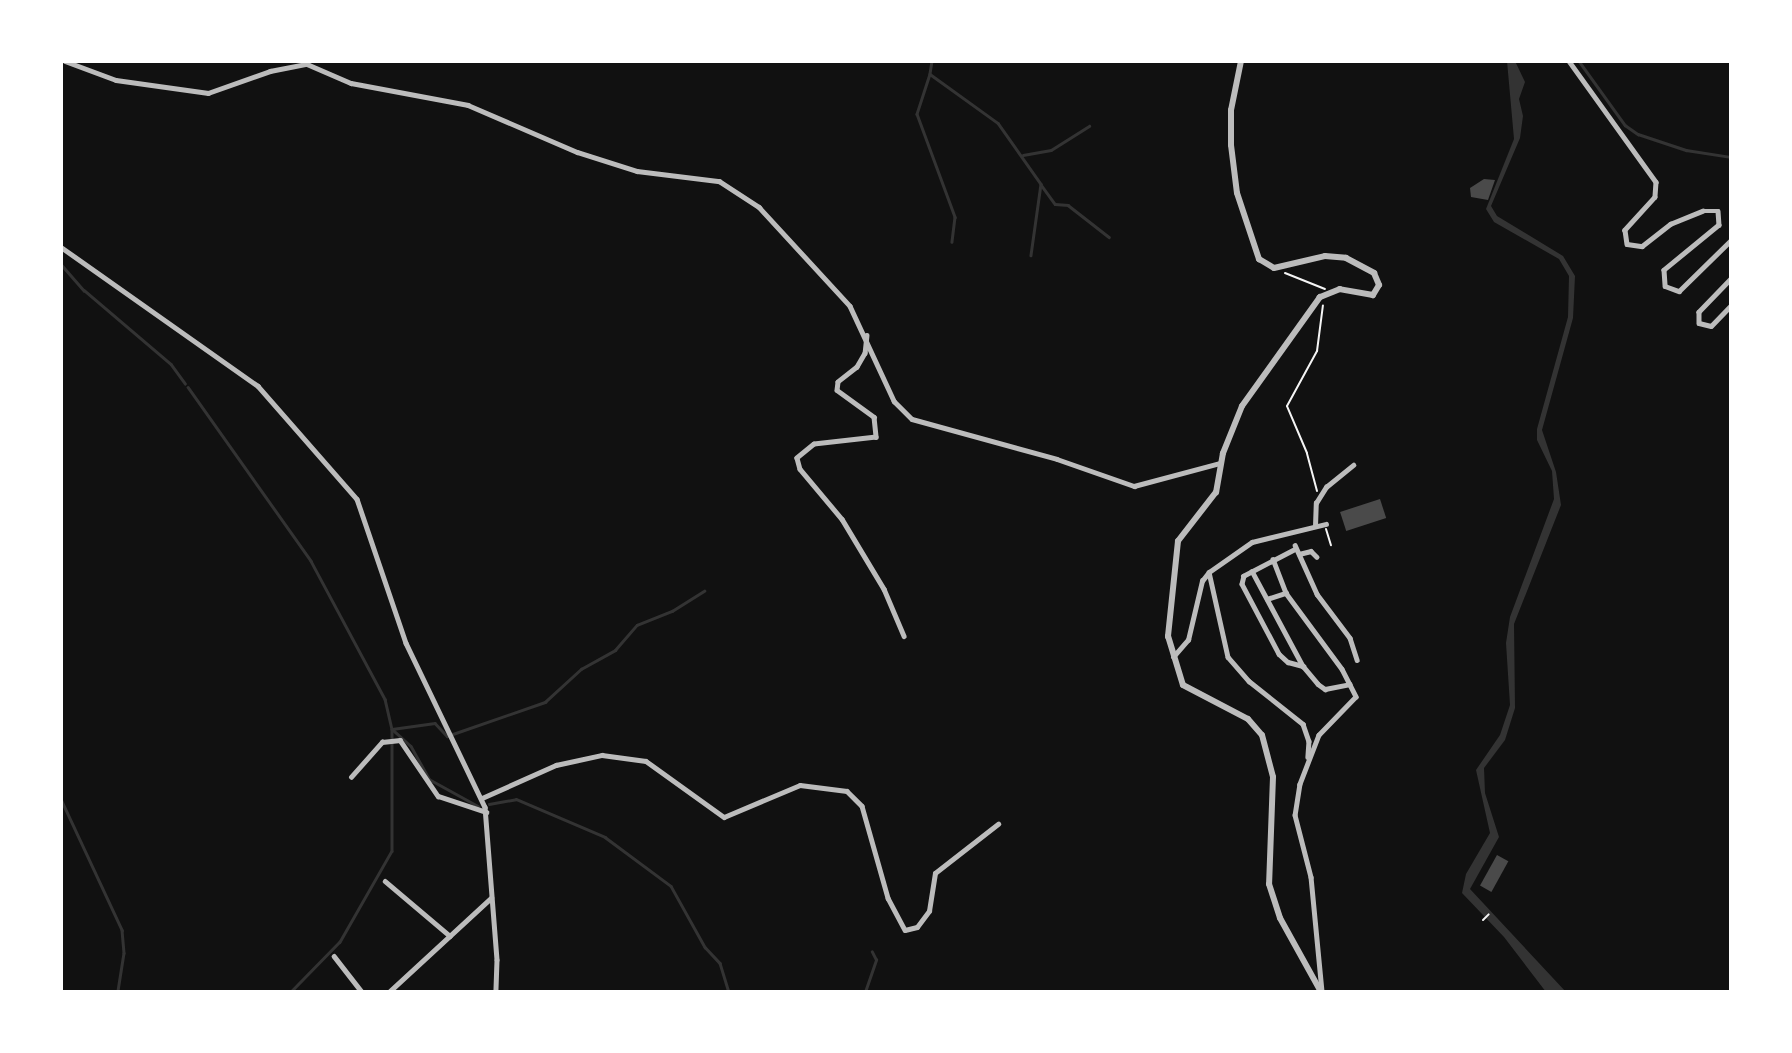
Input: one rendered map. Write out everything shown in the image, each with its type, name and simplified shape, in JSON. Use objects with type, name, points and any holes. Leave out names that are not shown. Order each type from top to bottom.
[{"type":"street","points":[[65,61],[116,80],[199,93],[223,90],[270,71],[307,64],[351,83],[468,105],[577,152],[638,171],[719,181],[759,207],[850,306],[867,334],[894,401],[920,422],[1057,458],[1134,486],[1220,463]]},
{"type":"street","points":[[1241,61],[1230,120],[1235,179],[1255,251],[1264,265],[1274,268],[1331,256],[1366,267],[1379,282],[1373,295],[1340,289],[1325,294],[1309,307],[1280,358],[1242,406],[1220,463],[1216,492],[1175,549],[1168,627],[1172,657],[1189,691],[1248,719],[1262,735],[1273,777],[1269,884],[1280,918],[1321,992]]},
{"type":"street","points":[[1569,61],[1656,182],[1656,197],[1625,230],[1627,244],[1642,246],[1670,224],[1703,211],[1718,211],[1719,225],[1664,270],[1665,286],[1679,291],[1731,240]]},
{"type":"street","points":[[61,247],[258,386],[353,493],[407,643],[482,798],[496,992]]},
{"type":"street","points":[[1731,279],[1699,312],[1699,323],[1711,326],[1731,304]]},
{"type":"street","points":[[867,334],[865,353],[857,367],[838,382],[837,390],[874,417],[876,437],[814,444],[797,458],[800,470],[842,519],[884,589],[904,636]]},
{"type":"street","points":[[1315,526],[1318,499],[1353,465]]},
{"type":"street","points":[[1172,657],[1188,640],[1202,581],[1209,572],[1252,542],[1325,524]]},
{"type":"street","points":[[1297,549],[1317,594],[1350,638],[1357,660]]},
{"type":"street","points":[[1303,666],[1288,662],[1275,648],[1244,591],[1244,576],[1297,549],[1311,551],[1317,558]]},
{"type":"street","points":[[1273,559],[1286,593],[1345,670],[1356,697],[1356,703],[1323,727],[1307,764]]},
{"type":"street","points":[[1252,571],[1303,666],[1325,689],[1350,684]]},
{"type":"street","points":[[1209,572],[1228,657],[1249,681],[1303,724],[1310,741],[1295,815],[1311,877],[1321,992]]},
{"type":"street","points":[[1267,599],[1286,593]]},
{"type":"street","points":[[351,777],[382,742],[400,740],[438,796],[485,812]]},
{"type":"street","points":[[482,798],[556,765],[602,755],[646,761],[724,817],[800,785],[848,791],[862,806],[888,898],[905,929],[917,927],[929,911],[935,873],[998,824]]},
{"type":"street","points":[[385,881],[450,936]]},
{"type":"street","points":[[389,992],[491,898]]},
{"type":"street","points":[[334,956],[362,992]]},
{"type":"street","points":[[398,984],[400,992]]},
{"type":"path","points":[[1274,268],[1321,285],[1325,294],[1317,351],[1287,406],[1307,453],[1318,499]]},
{"type":"path","points":[[1325,524],[1331,545]]},
{"type":"path","points":[[1483,920],[1489,914]]},
{"type":"shaded area","points":[[1507,61],[1515,61],[1525,82],[1519,99],[1523,116],[1520,138],[1491,206],[1497,216],[1563,256],[1575,276],[1573,318],[1542,430],[1556,472],[1561,505],[1514,624],[1515,708],[1505,740],[1484,768],[1485,793],[1499,837],[1470,889],[1566,992],[1546,992],[1504,937],[1462,893],[1466,874],[1490,833],[1476,770],[1500,735],[1510,705],[1506,643],[1510,617],[1554,499],[1552,471],[1537,440],[1537,429],[1568,317],[1569,276],[1559,259],[1494,222],[1486,209],[1514,139]]},
{"type":"building","points":[[1484,179],[1495,180],[1488,200],[1471,197],[1470,188]]},
{"type":"building","points":[[1380,499],[1386,518],[1346,531],[1340,512]]},
{"type":"building","points":[[1497,855],[1508,861],[1491,892],[1480,886]]},
{"type":"waterway","points":[[932,61],[930,74],[998,123],[1041,184],[1031,255]]},
{"type":"waterway","points":[[1579,61],[1625,125],[1638,134],[1686,150],[1731,157]]},
{"type":"waterway","points":[[930,74],[917,114],[955,217],[952,242]]},
{"type":"waterway","points":[[1023,155],[1051,150],[1089,126]]},
{"type":"waterway","points":[[1042,186],[1055,204],[1068,205],[1109,237]]},
{"type":"waterway","points":[[61,264],[84,290],[171,364],[185,383]]},
{"type":"waterway","points":[[188,387],[311,561],[385,699],[392,729],[392,851],[340,942],[291,992]]},
{"type":"waterway","points":[[392,729],[435,723],[447,736],[545,702],[581,669],[615,650],[637,625],[672,611],[704,591]]},
{"type":"waterway","points":[[392,729],[411,746],[429,779],[478,806]]},
{"type":"waterway","points":[[61,799],[122,930],[124,953],[118,992]]},
{"type":"waterway","points":[[489,804],[516,799],[605,837],[671,886],[705,947],[720,963],[729,992]]},
{"type":"waterway","points":[[865,992],[876,960],[872,952]]}]
